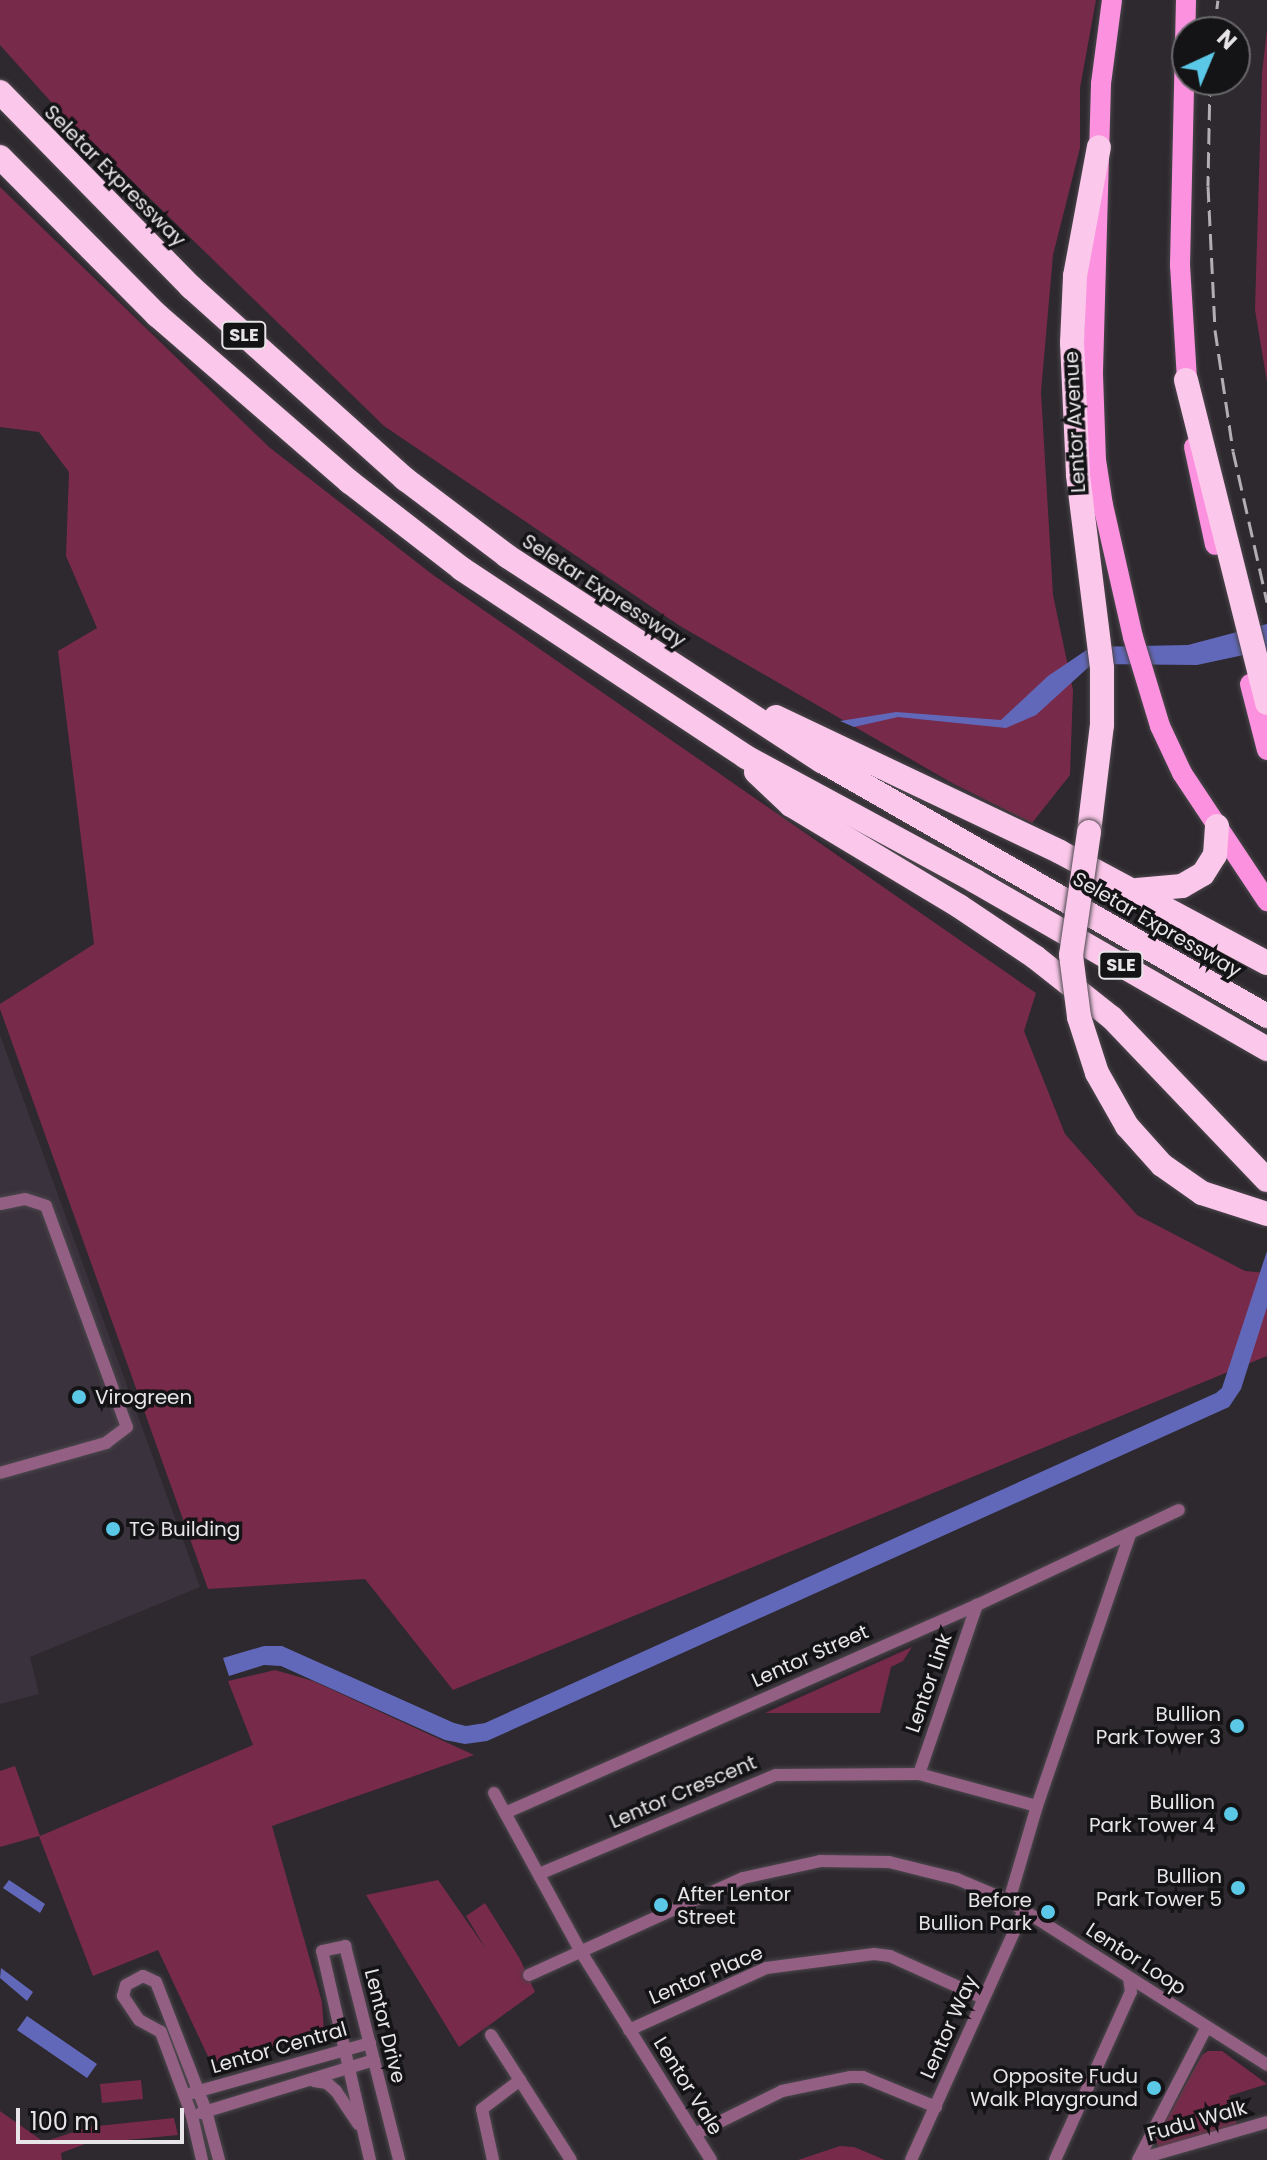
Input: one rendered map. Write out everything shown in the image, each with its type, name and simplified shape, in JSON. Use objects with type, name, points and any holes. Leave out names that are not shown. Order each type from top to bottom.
[{"type":"highway","name":"Seletar Expressway","points":[[0,92],[191,287],[405,479],[507,556],[750,716],[1267,1016]]},
{"type":"highway","points":[[1099,147],[1085,207],[1073,311],[1075,436],[1099,631],[1103,702],[1095,789],[1071,955],[1079,1017],[1097,1073],[1110,1099],[1145,1150],[1202,1193],[1267,1214]]},
{"type":"highway","name":"SLE","points":[[0,157],[157,315],[350,482],[462,569],[746,757],[975,881],[1267,1049]]},
{"type":"highway","points":[[1186,380],[1239,616],[1267,703]]},
{"type":"highway","points":[[750,716],[770,716],[789,722],[1135,890],[1267,963]]},
{"type":"highway","points":[[746,757],[762,781],[791,805],[959,906],[1035,957],[1112,1018],[1267,1180]]},
{"type":"highway","points":[[1135,890],[1182,886],[1203,874],[1215,855],[1217,826]]},
{"type":"main road","name":"Lentor Avenue","points":[[1112,0],[1101,84],[1093,375],[1096,460],[1133,637],[1150,701],[1182,773],[1267,901]]},
{"type":"main road","points":[[1186,0],[1180,177],[1186,380]]},
{"type":"main road","points":[[1239,616],[1247,671],[1267,750]]},
{"type":"street","points":[[0,1204],[25,1199],[46,1206],[127,1427],[106,1443],[0,1473]]},
{"type":"street","name":"Lentor Street","points":[[505,1813],[977,1605],[1179,1510]]},
{"type":"street","points":[[1009,1901],[1037,1806],[1130,1534]]},
{"type":"street","name":"Lentor Link","points":[[919,1774],[977,1605]]},
{"type":"street","name":"Lentor Crescent","points":[[539,1874],[776,1775],[919,1774],[1037,1806]]},
{"type":"street","points":[[494,1793],[581,1952]]},
{"type":"street","name":"Lentor Loop","points":[[529,1975],[743,1878],[820,1861],[889,1862],[957,1879],[1009,1901],[1129,1978],[1136,1990],[1267,2065]]},
{"type":"street","name":"Lentor Way","points":[[911,2160],[1024,1910]]},
{"type":"street","name":"Lentor Drive","points":[[370,2160],[347,2049],[322,1951],[345,1946],[399,2160]]},
{"type":"street","name":"Lentor Vale","points":[[581,1952],[711,2160]]},
{"type":"street","name":"Lentor Place","points":[[629,2030],[766,1968],[874,1954],[890,1956],[983,1998]]},
{"type":"street","name":"Lentor Central","points":[[202,2160],[192,2116],[161,2032],[139,2020],[123,1996],[126,1985],[143,1976],[156,1982],[206,2111],[219,2160]]},
{"type":"street","points":[[1055,2160],[1136,1990]]},
{"type":"street","points":[[1138,2160],[1206,2028]]},
{"type":"street","points":[[491,2035],[571,2160]]},
{"type":"street","name":"Lentor Central","points":[[185,2095],[370,2043]]},
{"type":"street","name":"Lentor Central","points":[[192,2116],[374,2060]]},
{"type":"street","points":[[695,2134],[782,2091],[850,2077],[889,2086],[936,2107]]},
{"type":"street","points":[[309,2080],[327,2083],[336,2091],[364,2134]]},
{"type":"street","points":[[493,2160],[482,2109],[484,2104],[520,2080]]},
{"type":"street","name":"Fudu Walk","points":[[1138,2160],[1267,2122]]},
{"type":"shaded area","points":[[0,0],[1096,0],[1080,88],[1080,148],[1053,255],[1041,392],[1053,595],[1073,690],[1070,775],[1032,823],[952,783],[680,626],[384,426],[52,103],[0,45]]},
{"type":"shaded area","points":[[1267,30],[1267,382],[1255,310],[1262,73]]},
{"type":"shaded area","points":[[0,187],[269,447],[433,575],[1036,993],[1024,1031],[1065,1134],[1137,1215],[1245,1271],[1267,1273],[1267,1356],[453,1690],[365,1579],[208,1589],[0,1009],[0,1004],[94,944],[58,651],[97,628],[66,556],[69,472],[39,432],[0,427]]},
{"type":"shaded area","points":[[0,1035],[200,1587],[30,1657],[39,1694],[0,1704]]},
{"type":"shaded area","points":[[912,1647],[903,1661],[891,1667],[880,1713],[765,1713]]},
{"type":"shaded area","points":[[275,1670],[313,1681],[474,1755],[272,1826],[322,2002],[324,2033],[212,2065],[158,1950],[93,1976],[39,1836],[0,1847],[0,1771],[15,1766],[40,1836],[253,1745],[228,1681]]},
{"type":"shaded area","points":[[438,1880],[486,1949],[466,1916],[485,1903],[520,1959],[535,1992],[459,2047],[366,1895]]},
{"type":"shaded area","points":[[1208,2051],[1222,2051],[1267,2084],[1229,2096],[1238,2128],[1160,2150],[1155,2140],[1202,2055]]},
{"type":"shaded area","points":[[141,2080],[143,2099],[102,2103],[100,2084]]},
{"type":"shaded area","points":[[0,2111],[44,2142],[88,2127],[174,2118],[178,2135],[85,2144],[61,2153],[62,2160],[0,2160]]},
{"type":"shaded area","points":[[840,2146],[854,2147],[885,2160],[798,2160]]},
{"type":"water","points":[[1267,624],[1267,650],[1197,665],[1092,664],[1036,715],[1006,728],[898,717],[854,727],[840,721],[896,712],[1001,720],[1048,676],[1091,647],[1188,645]]},
{"type":"water","points":[[1267,1251],[1267,1307],[1241,1389],[1229,1407],[487,1741],[465,1744],[445,1740],[281,1666],[264,1665],[229,1676],[223,1658],[264,1646],[282,1646],[454,1723],[466,1726],[485,1723],[1216,1393],[1222,1388]]},
{"type":"water","points":[[9,1880],[45,1904],[40,1913],[3,1888]]},
{"type":"water","points":[[1,1968],[33,1992],[27,2001],[0,1978]]},
{"type":"water","points":[[27,2016],[97,2064],[87,2078],[17,2030]]},
{"type":"railway","points":[[1216,16],[1218,0]]},
{"type":"railway","points":[[1210,96],[1208,186],[1215,330],[1233,451],[1267,602]]},
{"type":"place","name":"Virogreen","points":[[79,1397]]},
{"type":"place","name":"TG Building","points":[[113,1529]]},
{"type":"place","name":"Bullion Park Tower 3","points":[[1237,1726]]},
{"type":"place","name":"Bullion Park Tower 4","points":[[1231,1814]]},
{"type":"place","name":"Bullion Park Tower 5","points":[[1238,1888]]},
{"type":"place","name":"After Lentor Street","points":[[661,1905]]},
{"type":"place","name":"Before Bullion Park","points":[[1048,1912]]},
{"type":"place","name":"Opposite Fudu Walk Playground","points":[[1154,2088]]}]
